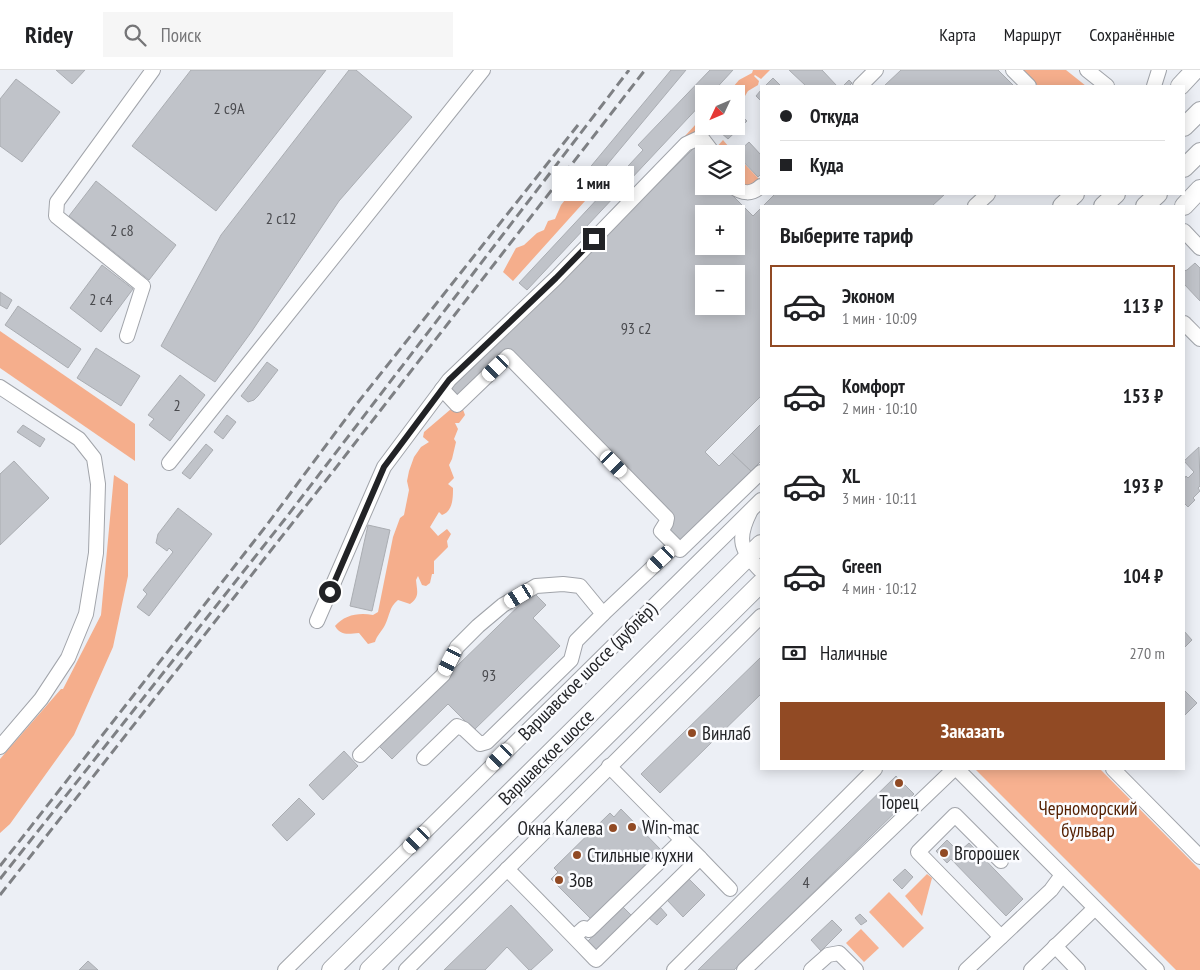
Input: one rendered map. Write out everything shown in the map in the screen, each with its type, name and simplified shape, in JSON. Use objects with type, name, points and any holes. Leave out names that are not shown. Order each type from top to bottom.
[{"type":"main road","points":[[1181,85],[1195,70]]},
{"type":"main road","points":[[1185,126],[1200,111]]},
{"type":"main road","points":[[1185,167],[1200,152]]},
{"type":"main road","points":[[1185,205],[1200,189]]},
{"type":"main road","points":[[1063,205],[1074,195]]},
{"type":"main road","points":[[1104,205],[1115,195]]},
{"type":"main road","points":[[1146,205],[1157,195]]},
{"type":"main road","name":"Варшавское шоссе","points":[[331,970],[760,545]]},
{"type":"main road","name":"Варшавское шоссе","points":[[369,970],[760,584]]},
{"type":"street","points":[[127,336],[143,286],[56,216],[57,202],[153,70]]},
{"type":"street","points":[[169,463],[483,70]]},
{"type":"street","points":[[861,85],[876,70]]},
{"type":"street","points":[[1013,70],[1028,85]]},
{"type":"street","points":[[1087,70],[1106,85]]},
{"type":"street","points":[[1154,85],[1159,70]]},
{"type":"street","points":[[317,621],[384,467],[449,380],[556,278],[686,144],[701,137],[707,145]]},
{"type":"street","points":[[745,193],[752,192],[760,187]]},
{"type":"street","points":[[976,205],[987,195]]},
{"type":"street","points":[[1185,232],[1200,248]]},
{"type":"street","points":[[1185,324],[1200,339]]},
{"type":"street","points":[[442,389],[457,405],[508,356],[667,518],[661,531],[680,550],[760,473]]},
{"type":"street","points":[[0,387],[79,439],[94,458],[98,484],[96,553],[86,614],[68,658],[41,699],[0,748]]},
{"type":"street","points":[[756,505],[745,522],[742,548],[748,558],[760,570]]},
{"type":"street","name":"Варшавское шоссе (дублёр)","points":[[285,970],[542,716],[686,564],[756,505]]},
{"type":"street","points":[[424,758],[457,726],[480,744],[488,742],[571,660],[576,641],[675,546]]},
{"type":"street","points":[[360,755],[443,675],[457,647],[503,605],[536,586],[563,584],[580,586],[603,614]]},
{"type":"street","points":[[406,970],[760,617]]},
{"type":"street","points":[[529,702],[542,716]]},
{"type":"street","points":[[609,766],[730,889]]},
{"type":"street","points":[[674,970],[874,770]]},
{"type":"street","points":[[744,970],[954,770]]},
{"type":"street","points":[[956,770],[1157,970]]},
{"type":"street","points":[[1114,770],[1200,857]]},
{"type":"street","points":[[1001,937],[918,852],[955,815],[1002,861]]},
{"type":"street","points":[[574,937],[584,928],[590,930],[682,840]]},
{"type":"street","points":[[507,869],[574,937],[589,949],[596,960],[700,858]]},
{"type":"street","points":[[966,970],[1051,890],[1062,875]]},
{"type":"street","points":[[1040,967],[1055,946],[1095,908]]},
{"type":"street","points":[[1055,946],[1078,970]]},
{"type":"street","points":[[812,970],[828,955],[838,953],[856,970]]},
{"type":"green space","points":[[723,140],[727,145],[719,145]]},
{"type":"green space","points":[[745,164],[760,180],[754,187],[745,186]]},
{"type":"green space","name":"Черноморский бульвар","points":[[976,770],[1101,770],[1200,870],[1200,970],[1176,970]]},
{"type":"green space","points":[[927,874],[932,878],[922,916],[905,896]]},
{"type":"green space","points":[[889,892],[924,928],[903,948],[869,912]]},
{"type":"green space","points":[[861,929],[879,948],[864,962],[846,943]]},
{"type":"shaded area","points":[[753,70],[770,70],[761,79],[754,76],[759,81],[758,85],[748,91],[745,96],[745,85],[735,85],[739,80],[752,73]]},
{"type":"shaded area","points":[[1023,70],[1066,70],[1085,85],[1037,85]]},
{"type":"shaded area","points":[[695,125],[695,135],[685,139],[684,137]]},
{"type":"shaded area","points":[[576,186],[587,186],[594,191],[513,281],[503,272],[516,248],[524,245],[537,233],[544,230],[548,221],[555,219],[561,205]]},
{"type":"shaded area","points":[[0,331],[135,424],[135,461],[0,368]]},
{"type":"shaded area","points":[[462,407],[465,415],[459,423],[455,423],[458,429],[449,465],[454,478],[448,484],[453,488],[452,504],[446,513],[442,515],[439,512],[430,527],[438,536],[447,529],[451,534],[447,541],[448,547],[434,561],[434,574],[432,574],[430,583],[426,586],[422,585],[418,576],[415,599],[410,604],[398,600],[395,603],[375,642],[368,644],[359,633],[342,633],[335,626],[343,619],[352,615],[373,615],[378,612],[393,537],[400,518],[404,515],[409,490],[407,481],[409,471],[414,457],[421,447],[429,442],[423,437],[424,432],[451,409]]},
{"type":"shaded area","points":[[114,475],[128,484],[128,576],[113,647],[74,735],[10,824],[0,833],[0,759],[63,689],[101,615]]},
{"type":"building","points":[[56,70],[85,70],[72,84]]},
{"type":"building","points":[[191,70],[326,70],[216,211],[132,146]]},
{"type":"building","points":[[349,70],[356,70],[412,117],[339,201],[252,331],[215,382],[161,346],[221,235]]},
{"type":"building","points":[[671,70],[686,70],[596,178],[587,171]]},
{"type":"building","points":[[710,70],[733,70],[719,85],[696,85]]},
{"type":"building","points":[[789,70],[822,70],[836,85],[805,85]]},
{"type":"building","points":[[901,70],[998,70],[1013,85],[885,85]]},
{"type":"building","points":[[773,78],[780,85],[766,85]]},
{"type":"building","points":[[16,79],[60,112],[22,162],[0,146],[0,99]]},
{"type":"building","points":[[849,80],[852,83],[850,85],[844,85]]},
{"type":"building","points":[[695,86],[695,111],[527,290],[519,283],[643,150],[638,145]]},
{"type":"building","points":[[760,91],[760,100],[756,96]]},
{"type":"building","points":[[723,135],[732,135],[728,139]]},
{"type":"building","points":[[749,142],[760,154],[760,175],[758,177],[745,163],[745,146]]},
{"type":"building","points":[[695,147],[695,195],[732,195],[742,205],[695,205],[695,255],[745,255],[745,208],[753,216],[760,209],[760,397],[705,452],[719,466],[732,453],[751,471],[677,544],[663,530],[674,519],[507,350],[456,401],[447,392]]},
{"type":"building","points":[[96,181],[176,245],[149,280],[69,216]]},
{"type":"building","points":[[774,195],[944,195],[933,205],[764,205]]},
{"type":"building","points":[[1195,263],[1200,268],[1200,301],[1185,285],[1185,271]]},
{"type":"building","points":[[102,265],[133,289],[101,332],[70,308]]},
{"type":"building","points":[[0,292],[12,300],[7,309],[0,305]]},
{"type":"building","points":[[18,306],[81,349],[68,368],[5,325]]},
{"type":"building","points":[[96,348],[140,376],[121,406],[77,378]]},
{"type":"building","points":[[267,362],[278,370],[258,396],[248,402],[241,396]]},
{"type":"building","points":[[180,375],[205,395],[170,441],[149,425],[154,419],[148,415]]},
{"type":"building","points":[[227,415],[236,422],[223,439],[214,432]]},
{"type":"building","points":[[23,425],[45,439],[40,447],[17,432]]},
{"type":"building","points":[[760,425],[760,462],[751,471],[732,453]]},
{"type":"building","points":[[206,444],[213,450],[190,479],[182,473]]},
{"type":"building","points":[[1199,447],[1200,486],[1198,488],[1200,491],[1188,507],[1185,504],[1185,478],[1186,476],[1188,478],[1194,472],[1185,460]]},
{"type":"building","points":[[14,461],[49,498],[0,545],[0,474]]},
{"type":"building","points":[[178,508],[212,534],[149,616],[137,607],[147,594],[143,590],[173,552],[169,548],[167,551],[156,543],[158,534]]},
{"type":"building","points":[[368,525],[390,530],[372,611],[350,606]]},
{"type":"building","points":[[533,592],[546,605],[533,618],[560,646],[474,730],[448,704],[392,759],[377,744]]},
{"type":"building","points":[[1185,632],[1192,640],[1185,647]]},
{"type":"building","points":[[760,658],[760,695],[660,793],[641,774]]},
{"type":"building","points":[[1185,691],[1197,703],[1185,715]]},
{"type":"building","points":[[344,751],[358,766],[323,800],[309,785]]},
{"type":"building","points":[[896,776],[914,794],[734,970],[698,970]]},
{"type":"building","points":[[299,798],[315,814],[287,841],[272,825]]},
{"type":"building","points":[[621,809],[662,851],[592,920],[551,879],[558,872],[554,868],[610,813],[614,817]]},
{"type":"building","points":[[947,840],[959,852],[969,843],[1023,899],[1006,916],[951,859],[947,863],[936,851]]},
{"type":"building","points":[[905,869],[913,877],[902,889],[893,880]]},
{"type":"building","points":[[689,879],[705,895],[683,917],[667,900]]},
{"type":"building","points":[[511,905],[553,950],[531,970],[507,947],[485,970],[444,970]]},
{"type":"building","points":[[623,907],[631,915],[595,951],[587,942]]},
{"type":"building","points":[[660,907],[667,915],[657,925],[649,918]]},
{"type":"building","points":[[860,914],[867,921],[861,925],[855,918]]},
{"type":"building","points":[[832,920],[842,930],[821,951],[811,940]]},
{"type":"building","points":[[88,961],[98,970],[79,970]]},
{"type":"railway","points":[[0,879],[285,519],[629,70]]},
{"type":"railway","points":[[0,895],[645,70]]},
{"type":"railway","points":[[0,866],[266,526],[359,401],[578,125]]},
{"type":"place","name":"Винлаб","points":[[692,733]]},
{"type":"place","name":"Торец","points":[[899,783]]},
{"type":"place","name":"Win-mac","points":[[632,827]]},
{"type":"place","name":"Окна Калева","points":[[613,828]]},
{"type":"place","name":"Вгорошек","points":[[944,853]]},
{"type":"place","name":"Стильные кухни","points":[[577,855]]},
{"type":"place","name":"Зов","points":[[559,880]]},
{"type":"route","points":[[330,592],[384,467],[449,380],[594,239]]}]
